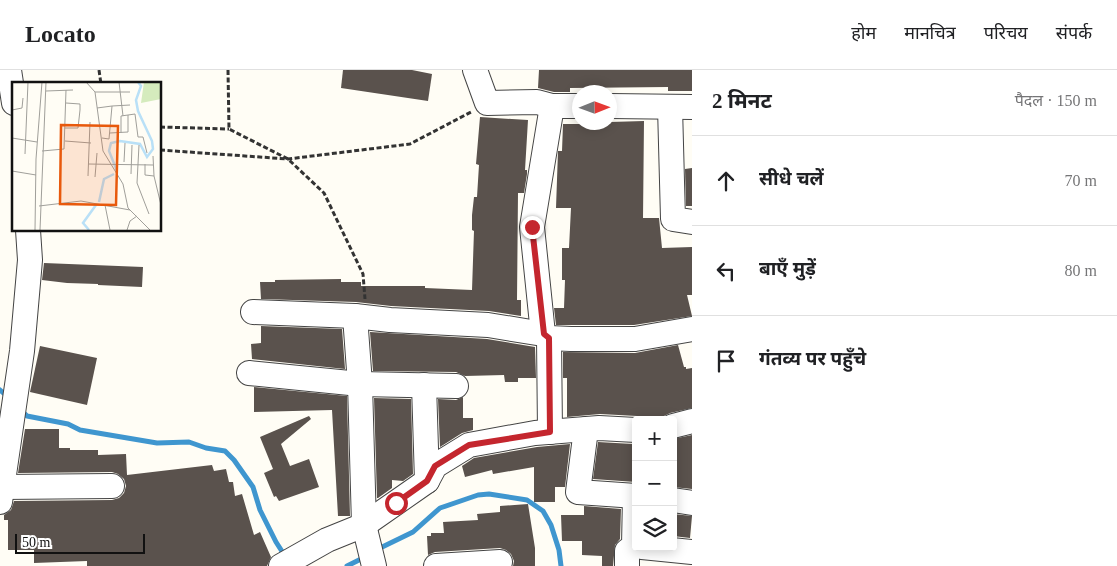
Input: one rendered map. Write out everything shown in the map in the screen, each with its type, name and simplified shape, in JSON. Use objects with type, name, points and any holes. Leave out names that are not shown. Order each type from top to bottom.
[{"type":"street","points":[[9,70],[12,90]]},
{"type":"street","points":[[475,70],[487,103],[536,102],[552,106],[572,106]]},
{"type":"street","points":[[550,432],[546,336],[532,227],[552,106]]},
{"type":"street","points":[[617,106],[681,107],[673,219],[692,222]]},
{"type":"street","points":[[28,231],[30,260],[22,351],[12,420],[3,463],[1,495],[112,486]]},
{"type":"street","points":[[253,312],[360,316],[488,325],[546,336],[635,339],[692,330]]},
{"type":"street","points":[[360,316],[364,525],[374,566]]},
{"type":"street","points":[[249,373],[360,384],[456,386]]},
{"type":"street","points":[[424,385],[427,481]]},
{"type":"street","points":[[677,425],[692,421]]},
{"type":"street","points":[[281,566],[326,540],[364,525],[427,481],[435,466],[469,445],[550,432],[599,428],[632,430]]},
{"type":"street","points":[[586,429],[578,492],[632,496]]},
{"type":"street","points":[[677,500],[692,502]]},
{"type":"street","points":[[635,506],[634,552],[692,552]]},
{"type":"street","points":[[436,566],[500,562]]},
{"type":"path","points":[[228,70],[228,129]]},
{"type":"path","points":[[161,150],[288,159],[410,144],[487,103]]},
{"type":"path","points":[[161,127],[228,129],[288,159],[324,194],[363,274],[360,316]]},
{"type":"building","points":[[343,70],[412,70],[432,74],[428,101],[341,88]]},
{"type":"building","points":[[539,70],[692,70],[692,91],[668,91],[668,87],[617,88],[617,85],[572,85],[570,92],[554,92],[538,88]]},
{"type":"building","points":[[480,117],[528,120],[525,170],[527,170],[527,174],[524,193],[518,193],[517,300],[521,300],[521,316],[489,311],[391,306],[356,302],[261,299],[260,282],[275,282],[275,280],[341,279],[341,282],[361,282],[361,286],[425,286],[425,288],[472,290],[474,231],[472,230],[472,215],[474,197],[477,197],[479,165],[476,164]]},
{"type":"building","points":[[644,121],[643,218],[659,218],[662,248],[692,247],[692,295],[687,295],[692,316],[634,325],[556,325],[554,308],[564,308],[565,280],[562,280],[562,248],[569,248],[571,208],[556,208],[558,151],[562,151],[563,124],[572,124],[572,130],[617,130],[617,122]]},
{"type":"building","points":[[692,168],[692,206],[686,206],[685,169]]},
{"type":"building","points":[[44,263],[143,267],[142,287],[42,280]]},
{"type":"building","points":[[261,326],[342,329],[345,369],[252,359],[251,344],[261,343]]},
{"type":"building","points":[[370,332],[487,339],[535,347],[536,378],[518,378],[518,382],[505,382],[504,375],[465,376],[456,372],[373,371]]},
{"type":"building","points":[[678,345],[684,367],[686,369],[692,368],[692,408],[664,416],[600,414],[567,417],[567,378],[563,378],[563,352],[635,353]]},
{"type":"building","points":[[40,346],[97,358],[87,405],[30,392]]},
{"type":"building","points":[[254,387],[347,396],[350,516],[338,516],[332,410],[254,412]]},
{"type":"building","points":[[463,397],[463,418],[473,418],[473,430],[462,433],[440,447],[438,399],[456,400]]},
{"type":"building","points":[[374,398],[411,399],[413,474],[403,481],[392,480],[392,488],[378,498],[377,498]]},
{"type":"building","points":[[309,416],[311,419],[281,444],[290,466],[309,459],[319,487],[279,501],[276,496],[274,497],[264,473],[273,469],[260,437]]},
{"type":"building","points":[[25,429],[59,429],[59,448],[98,450],[98,455],[126,454],[127,475],[212,465],[214,471],[226,469],[229,482],[233,482],[235,496],[242,494],[254,535],[260,532],[271,557],[267,566],[87,566],[87,561],[34,563],[34,550],[8,550],[8,520],[4,520],[4,515],[11,510],[14,501],[112,500],[119,498],[124,493],[126,486],[124,479],[112,472],[18,473]]},
{"type":"building","points":[[692,435],[692,489],[677,487],[677,438]]},
{"type":"building","points":[[598,442],[632,444],[632,482],[593,479]]},
{"type":"building","points":[[570,444],[565,487],[555,487],[555,502],[534,502],[534,467],[493,474],[492,470],[465,477],[462,466],[474,458],[537,447]]},
{"type":"building","points":[[528,504],[535,548],[535,566],[513,566],[514,561],[511,554],[500,548],[435,552],[428,555],[427,536],[431,536],[431,533],[444,533],[443,522],[478,520],[477,514],[500,512],[500,506]]},
{"type":"building","points":[[584,506],[621,509],[620,539],[615,545],[613,566],[602,566],[602,556],[582,555],[582,541],[562,541],[561,515],[584,515]]},
{"type":"building","points":[[677,514],[692,516],[690,538],[677,536]]},
{"type":"waterway","points":[[0,390],[9,398]]},
{"type":"waterway","points":[[20,409],[27,416],[68,424],[80,430],[157,443],[189,442],[206,448],[225,451],[234,460],[253,487],[260,510],[285,556]]},
{"type":"waterway","points":[[376,550],[413,532],[440,508],[478,495],[489,494],[527,500],[543,511],[551,525],[559,550],[561,566]]},
{"type":"waterway","points":[[347,566],[365,557]]},
{"type":"route","points":[[396,503],[427,481],[435,466],[469,445],[550,432],[549,338],[544,334],[532,227]]}]
